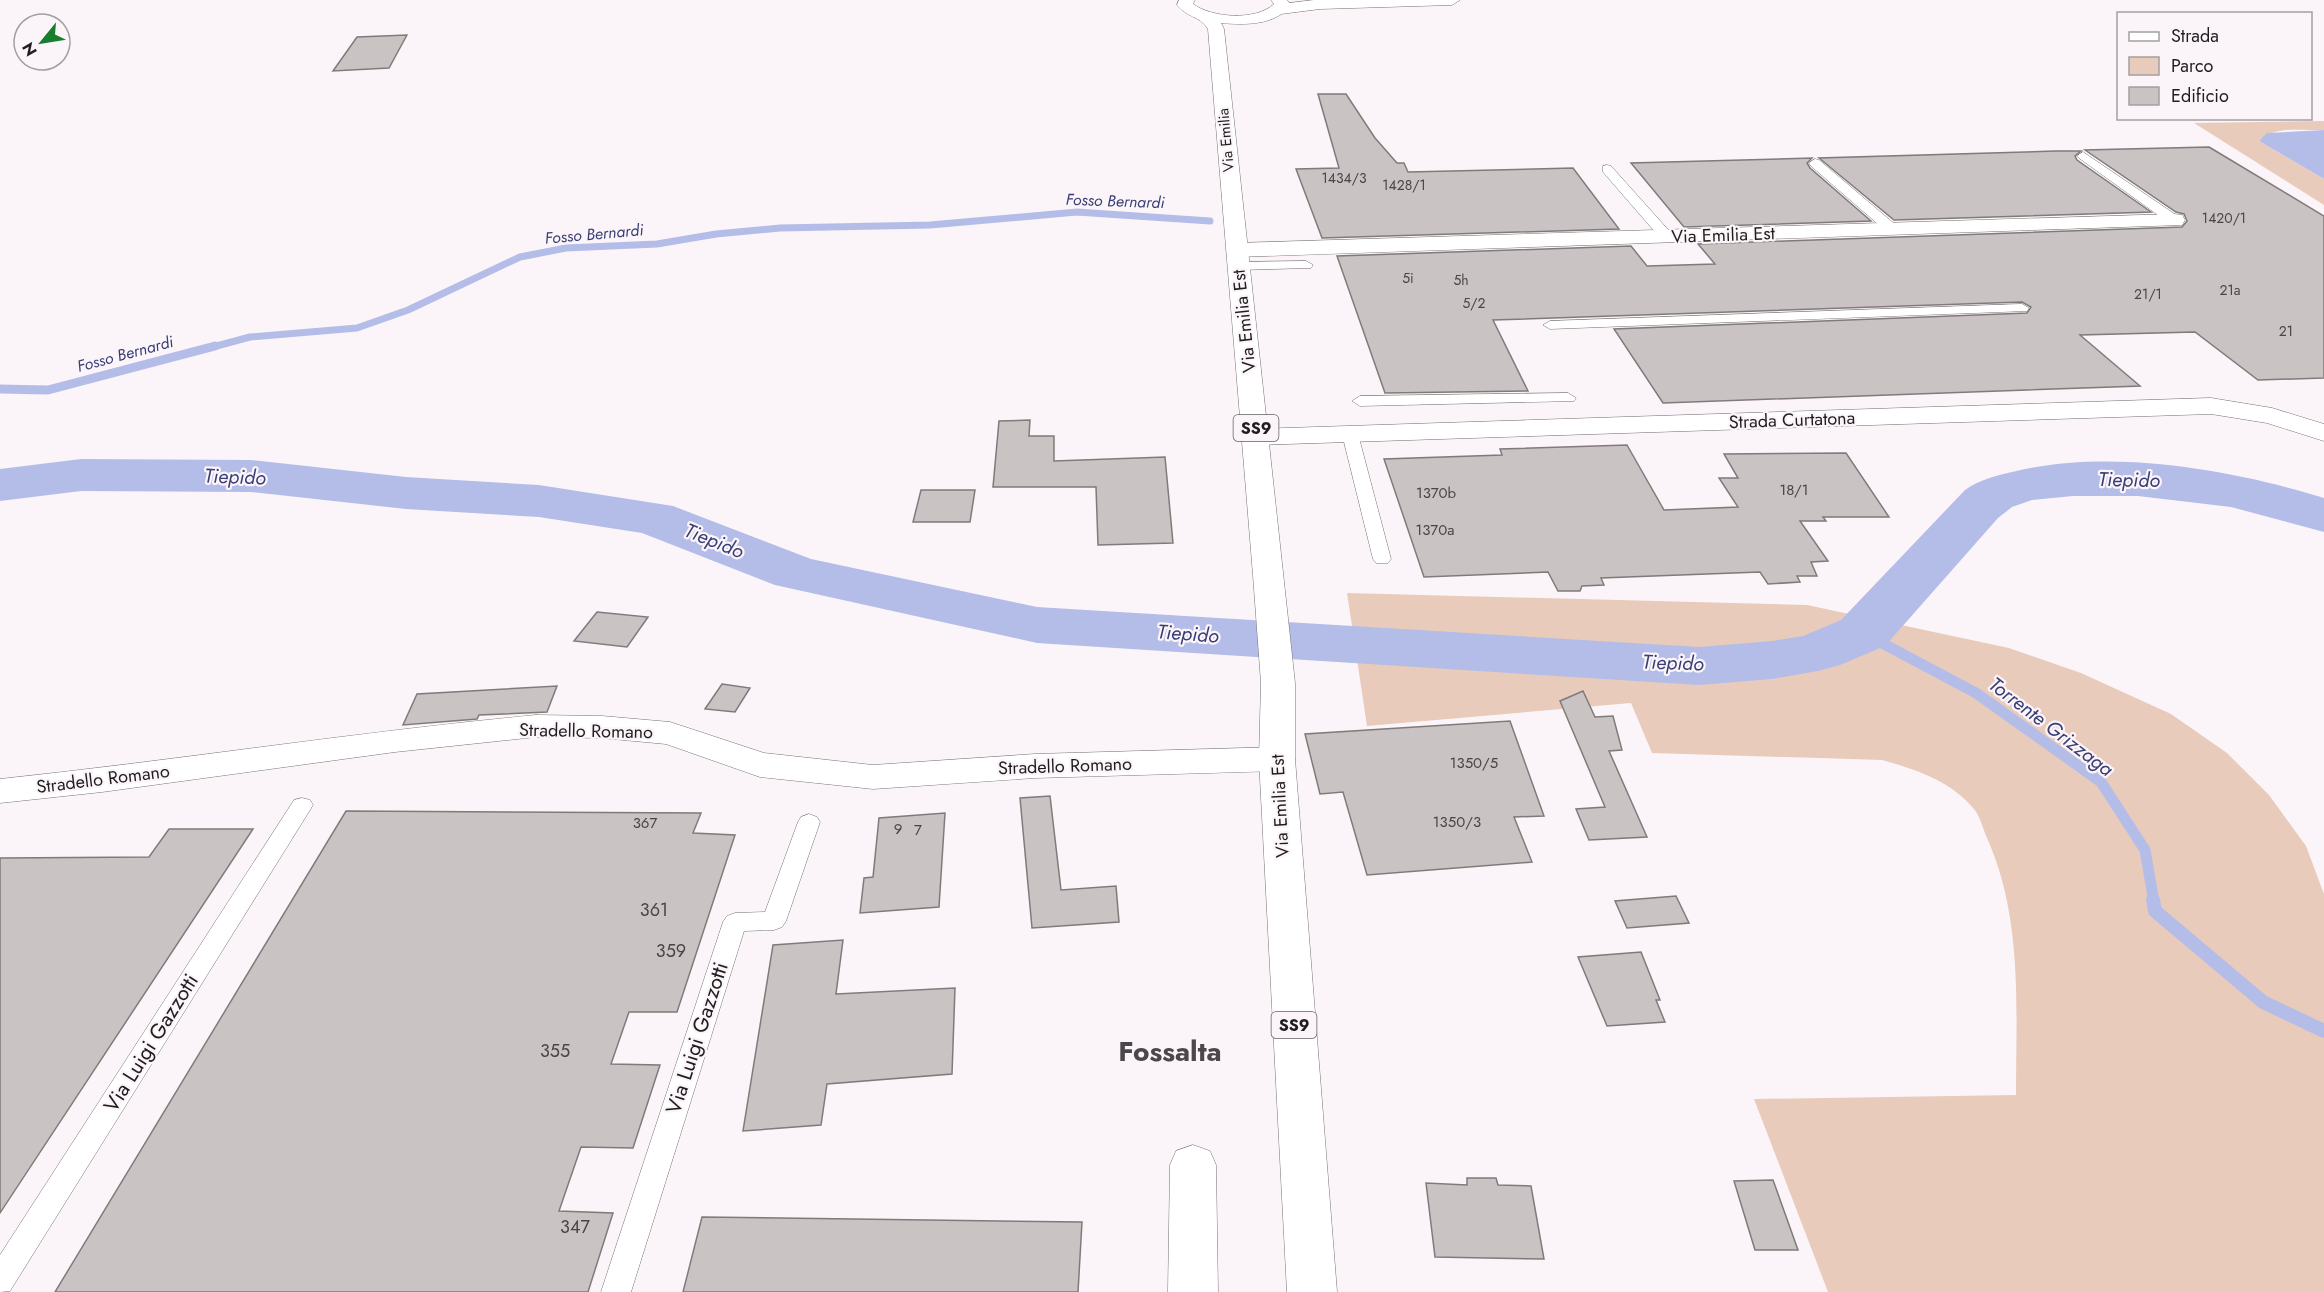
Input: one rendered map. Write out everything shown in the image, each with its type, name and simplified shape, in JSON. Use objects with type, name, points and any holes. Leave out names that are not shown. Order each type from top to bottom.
[{"type":"street","points":[[1187,0],[1185,5],[1188,10],[1212,23],[1268,15],[1283,3],[1452,0]]},
{"type":"street","name":"Via Emilia","points":[[1212,23],[1237,258]]},
{"type":"street","name":"Via Emilia Est","points":[[1312,1292],[1277,759],[1278,683],[1257,437],[1237,258],[1666,237],[2174,220]]},
{"type":"street","name":"Strada Curtatona","points":[[1257,437],[2211,406],[2272,416],[2324,433]]},
{"type":"street","name":"Stradello Romano","points":[[0,791],[102,780],[395,740],[536,726],[602,727],[670,733],[760,765],[873,777],[1035,766],[1277,759]]},
{"type":"street","points":[[1192,1165],[1193,1292]]},
{"type":"lane","points":[[2083,156],[2174,220]]},
{"type":"lane","points":[[1815,163],[1892,229]]},
{"type":"lane","points":[[1607,169],[1666,237]]},
{"type":"lane","points":[[1237,258],[1306,266]]},
{"type":"lane","points":[[1550,325],[2022,308]]},
{"type":"lane","points":[[1360,401],[1568,398]]},
{"type":"lane","points":[[1350,434],[1382,559]]},
{"type":"lane","name":"Via Luigi Gazzotti","points":[[0,1281],[302,805]]},
{"type":"lane","name":"Via Luigi Gazzotti","points":[[616,1292],[735,922],[774,921],[809,822]]},
{"type":"green space","points":[[2324,121],[2324,130],[2281,131],[2265,136],[2259,141],[2324,179],[2324,205],[2194,123]]},
{"type":"green space","points":[[1347,593],[1807,605],[2009,648],[2081,673],[2171,714],[2227,753],[2269,795],[2306,846],[2324,894],[2324,1292],[1828,1292],[1754,1099],[2016,1095],[2016,997],[2012,932],[1999,868],[1976,812],[1955,791],[1932,777],[1882,760],[1652,753],[1631,703],[1367,726]]},
{"type":"water","points":[[2324,130],[2324,179],[2259,141],[2267,133]]},
{"type":"building","points":[[407,35],[389,68],[333,71],[357,37]]},
{"type":"building","points":[[1318,94],[1346,94],[1375,138],[1397,163],[1404,163],[1408,172],[1573,168],[1619,229],[1322,238],[1296,169],[1339,168]]},
{"type":"building","points":[[2209,147],[2324,216],[2324,378],[2258,380],[2195,332],[2080,335],[2140,386],[1663,403],[1614,329],[2027,313],[2031,307],[2022,302],[1493,320],[1528,391],[1385,393],[1337,256],[1631,246],[1647,266],[1715,264],[1698,244],[2182,227],[2187,221],[2184,214],[2176,212],[2085,150]]},
{"type":"building","points":[[2081,151],[2075,156],[2077,160],[2151,212],[1894,220],[1819,158]]},
{"type":"building","points":[[1812,158],[1807,163],[1810,168],[1871,221],[1684,227],[1631,163]]},
{"type":"building","points":[[1030,420],[1029,436],[1054,436],[1054,461],[1165,457],[1173,543],[1098,545],[1096,487],[993,487],[999,421]]},
{"type":"building","points":[[1627,445],[1664,510],[1738,507],[1719,478],[1738,478],[1724,454],[1846,453],[1889,517],[1823,517],[1826,521],[1800,521],[1828,561],[1811,562],[1817,576],[1797,576],[1800,582],[1768,584],[1760,572],[1601,578],[1604,585],[1582,586],[1580,591],[1558,591],[1548,572],[1424,577],[1384,459],[1502,455],[1500,449]]},
{"type":"building","points":[[921,490],[975,490],[970,522],[913,522]]},
{"type":"building","points":[[597,612],[648,617],[627,647],[574,641]]},
{"type":"building","points":[[722,684],[750,688],[735,712],[705,709]]},
{"type":"building","points":[[557,686],[547,712],[479,715],[477,719],[403,725],[417,694]]},
{"type":"building","points":[[1583,691],[1595,717],[1613,716],[1622,750],[1609,751],[1647,837],[1589,840],[1576,809],[1605,807],[1560,701]]},
{"type":"building","points":[[1510,721],[1544,816],[1514,817],[1532,862],[1367,875],[1343,792],[1320,794],[1305,734]]},
{"type":"building","points":[[1050,796],[1061,890],[1116,886],[1119,922],[1032,928],[1020,798]]},
{"type":"building","points":[[346,811],[701,813],[693,833],[735,835],[677,1012],[629,1012],[611,1064],[660,1065],[633,1148],[581,1147],[559,1211],[613,1213],[588,1292],[55,1292]]},
{"type":"building","points":[[945,813],[939,907],[860,913],[864,878],[873,877],[879,818]]},
{"type":"building","points":[[169,829],[253,829],[0,1213],[0,858],[149,857]]},
{"type":"building","points":[[1676,896],[1689,923],[1627,928],[1615,901]]},
{"type":"building","points":[[843,940],[836,994],[955,988],[952,1074],[827,1084],[821,1125],[743,1131],[773,945]]},
{"type":"building","points":[[1641,952],[1660,1000],[1656,1000],[1665,1022],[1607,1026],[1578,957]]},
{"type":"building","points":[[1467,1178],[1496,1178],[1498,1185],[1531,1186],[1544,1259],[1435,1257],[1426,1183],[1467,1185]]},
{"type":"building","points":[[1773,1180],[1798,1250],[1755,1250],[1734,1181]]},
{"type":"building","points":[[702,1217],[1082,1222],[1078,1292],[683,1292]]},
{"type":"waterway","name":"Fosso Bernardi","points":[[209,348],[250,337],[357,328],[408,310],[520,257],[566,248],[657,244],[716,234],[780,228],[930,225],[1077,212],[1210,221]]},
{"type":"waterway","name":"Fosso Bernardi","points":[[0,389],[48,390],[215,346]]},
{"type":"waterway","name":"Tiepido","points":[[0,485],[81,475],[251,476],[406,493],[539,501],[654,518],[795,573],[1037,625],[1699,666],[1772,660],[1818,652],[1863,633],[1982,504],[2002,492],[2022,486],[2106,479],[2169,482],[2231,491],[2324,516]]},
{"type":"waterway","name":"Torrente Grizzaga","points":[[1863,633],[1976,693],[2101,782],[2145,850],[2154,902]]},
{"type":"waterway","name":"Torrente Grizzaga","points":[[2153,900],[2155,911],[2263,1002],[2324,1031]]},
{"type":"district","name":"Fossalta","points":[[1170,1051]]}]
